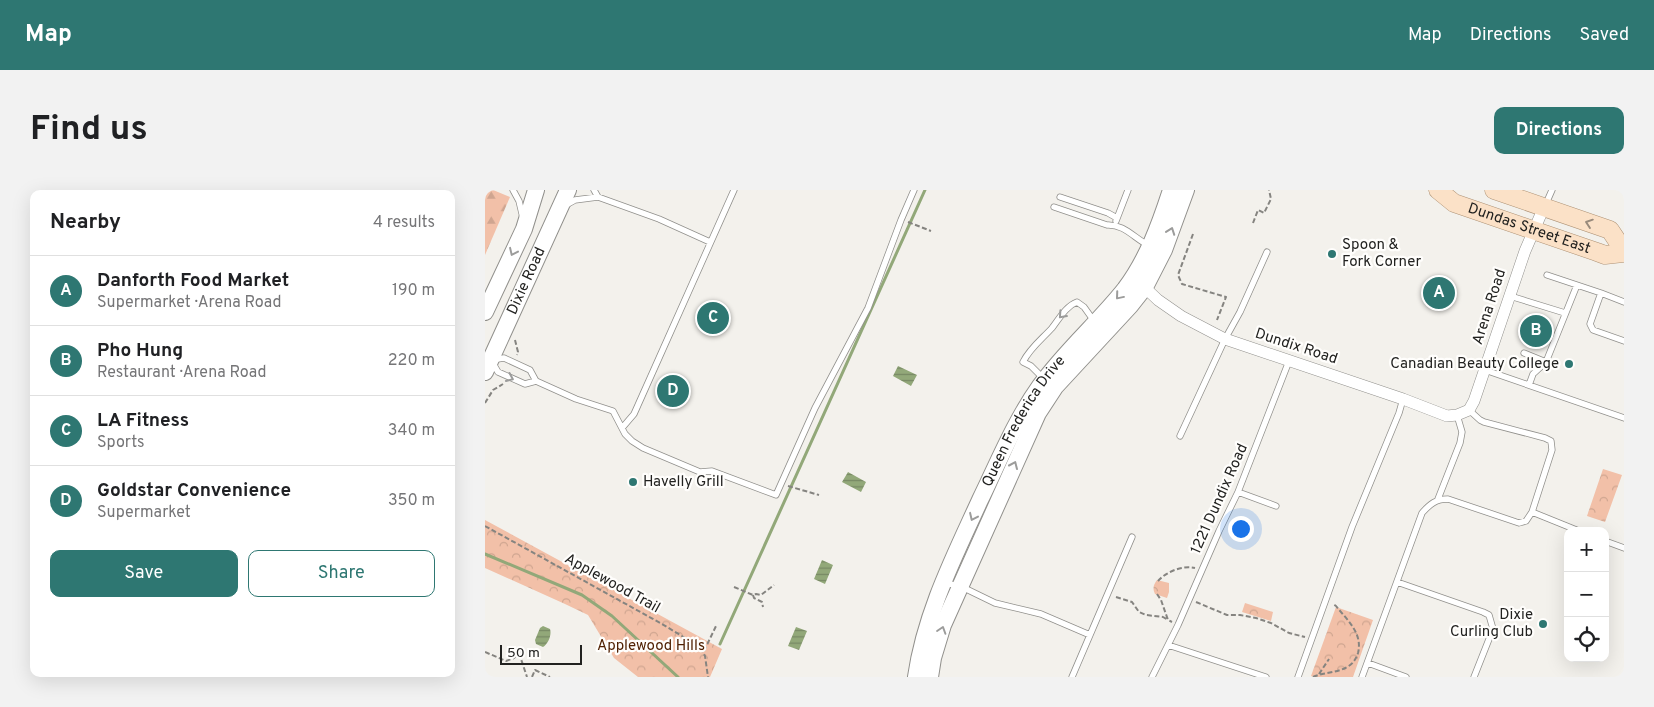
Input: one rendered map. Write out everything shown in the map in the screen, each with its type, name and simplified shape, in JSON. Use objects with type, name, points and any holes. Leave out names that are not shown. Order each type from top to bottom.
[{"type":"main road","name":"Dundas Street East","points":[[1438,190],[1454,203],[1605,255],[1624,252],[1610,230],[1494,190]]},
{"type":"street","name":"Dixie Road","points":[[485,312],[525,229],[536,190]]},
{"type":"street","name":"Dixie Road","points":[[487,363],[568,190]]},
{"type":"street","name":"Queen Frederica Drive","points":[[1157,248],[1171,190]]},
{"type":"street","name":"Queen Frederica Drive","points":[[916,677],[920,650],[942,583],[1011,435],[1032,398],[1130,306],[1139,282],[1186,190]]},
{"type":"street","name":"Arena Road","points":[[1463,413],[1485,370],[1525,251],[1544,207]]},
{"type":"street","name":"Queen Frederica Drive","points":[[930,677],[933,658],[943,626],[1064,355],[1139,282]]},
{"type":"street","name":"Dundix Road","points":[[1139,282],[1158,300],[1181,316],[1225,338],[1447,416],[1463,413]]},
{"type":"lane","points":[[513,190],[519,201],[525,229]]},
{"type":"lane","points":[[594,190],[598,197]]},
{"type":"lane","points":[[622,428],[634,414],[734,190]]},
{"type":"lane","points":[[487,363],[498,372],[525,384],[536,381],[576,399],[613,412],[632,441],[643,448],[694,470],[700,472],[712,471],[776,495],[815,408],[868,308],[914,190]]},
{"type":"lane","points":[[1114,225],[1128,190]]},
{"type":"lane","points":[[1544,207],[1551,190]]},
{"type":"lane","points":[[558,210],[575,200],[598,197],[659,219],[710,242]]},
{"type":"lane","points":[[1060,197],[1117,218]]},
{"type":"lane","points":[[1054,207],[1107,226],[1114,225],[1127,230],[1139,240],[1157,248]]},
{"type":"lane","points":[[1180,436],[1267,252]]},
{"type":"lane","points":[[1547,275],[1624,302]]},
{"type":"lane","points":[[1529,385],[1533,374],[1547,362],[1577,285]]},
{"type":"lane","points":[[1601,293],[1590,324],[1593,330],[1624,341]]},
{"type":"lane","points":[[1510,296],[1565,314]]},
{"type":"lane","points":[[1050,383],[1031,366],[1023,362],[1027,353],[1073,303],[1077,302],[1084,307],[1096,323]]},
{"type":"lane","points":[[1524,354],[1547,362]]},
{"type":"lane","points":[[487,363],[504,358],[531,370],[536,381]]},
{"type":"lane","name":"1221 Dundix Road","points":[[1152,677],[1239,492],[1289,361]]},
{"type":"lane","points":[[1485,370],[1624,418]]},
{"type":"lane","points":[[1298,677],[1352,527],[1403,399]]},
{"type":"lane","points":[[1362,677],[1422,513],[1438,499],[1460,443],[1463,413],[1484,422],[1545,438],[1551,442],[1553,450],[1532,512],[1526,520],[1519,523],[1449,499],[1438,499]]},
{"type":"lane","points":[[1239,492],[1276,506]]},
{"type":"lane","points":[[1532,512],[1569,527]]},
{"type":"lane","points":[[1072,677],[1132,537]]},
{"type":"lane","points":[[1609,542],[1624,548]]},
{"type":"lane","points":[[1397,582],[1489,615],[1493,628],[1474,677]]},
{"type":"lane","points":[[942,583],[960,586],[995,603],[1041,614],[1090,635]]},
{"type":"lane","points":[[1168,644],[1266,677]]},
{"type":"lane","points":[[1367,663],[1405,677]]},
{"type":"path","points":[[1253,223],[1257,210],[1265,213],[1271,199],[1269,190]]},
{"type":"path","points":[[908,222],[931,231]]},
{"type":"path","points":[[1193,234],[1178,275],[1182,284],[1226,297],[1217,320]]},
{"type":"path","points":[[485,403],[493,390],[504,383]]},
{"type":"path","points":[[788,485],[819,495]]},
{"type":"path","name":"Applewood Trail","points":[[485,526],[662,624],[700,647],[704,652]]},
{"type":"path","points":[[1158,581],[1165,575],[1182,568],[1191,567],[1202,570]]},
{"type":"path","points":[[752,595],[761,596],[774,585]]},
{"type":"path","points":[[735,588],[752,595],[762,602],[763,607]]},
{"type":"path","points":[[1108,594],[1132,602],[1139,612],[1163,617],[1178,625]]},
{"type":"path","points":[[1157,594],[1168,620]]},
{"type":"path","points":[[1189,599],[1227,615],[1257,618],[1289,633],[1312,640]]},
{"type":"path","points":[[1313,677],[1350,666],[1357,657],[1359,646],[1358,637],[1351,624],[1336,606],[1325,602]]},
{"type":"path","points":[[709,677],[704,652],[716,626]]},
{"type":"path","points":[[485,652],[506,661],[514,658],[523,648]]},
{"type":"path","points":[[519,653],[527,677]]},
{"type":"path","points":[[1319,674],[1329,659]]},
{"type":"path","points":[[532,677],[535,670],[551,677]]},
{"type":"green space","points":[[485,190],[493,190],[510,197],[485,255]]},
{"type":"green space","points":[[1603,469],[1622,475],[1605,522],[1587,516]]},
{"type":"green space","name":"Applewood Hills","points":[[485,520],[722,649],[710,677],[638,677],[614,658],[588,615],[485,568]]},
{"type":"green space","points":[[1157,580],[1169,583],[1167,598],[1155,594],[1154,586]]},
{"type":"green space","points":[[1245,603],[1273,612],[1271,621],[1242,612]]},
{"type":"green space","points":[[1336,607],[1373,620],[1353,677],[1311,676]]},
{"type":"shaded area","points":[[898,366],[917,375],[911,386],[893,376]]},
{"type":"shaded area","points":[[848,472],[866,482],[861,492],[842,482]]},
{"type":"shaded area","points":[[822,560],[833,565],[825,584],[814,579]]},
{"type":"shaded area","points":[[543,626],[550,629],[550,634],[543,647],[536,644],[535,640],[540,628]]},
{"type":"shaded area","points":[[796,627],[807,631],[799,650],[788,646]]},
{"type":"waterway","points":[[720,644],[925,190]]},
{"type":"waterway","points":[[485,554],[582,595],[612,616],[678,677]]},
{"type":"place","name":"Spoon & Fork Corner","points":[[1332,254]]},
{"type":"place","name":"Danforth Food Market","points":[[1439,293]]},
{"type":"place","name":"LA Fitness","points":[[713,318]]},
{"type":"place","name":"Pho Hung","points":[[1536,331]]},
{"type":"place","name":"Canadian Beauty College","points":[[1569,364]]},
{"type":"place","name":"Goldstar Convenience","points":[[673,391]]},
{"type":"place","name":"Havelly Grill","points":[[633,482]]},
{"type":"place","name":"Dixie Curling Club","points":[[1543,624]]}]
